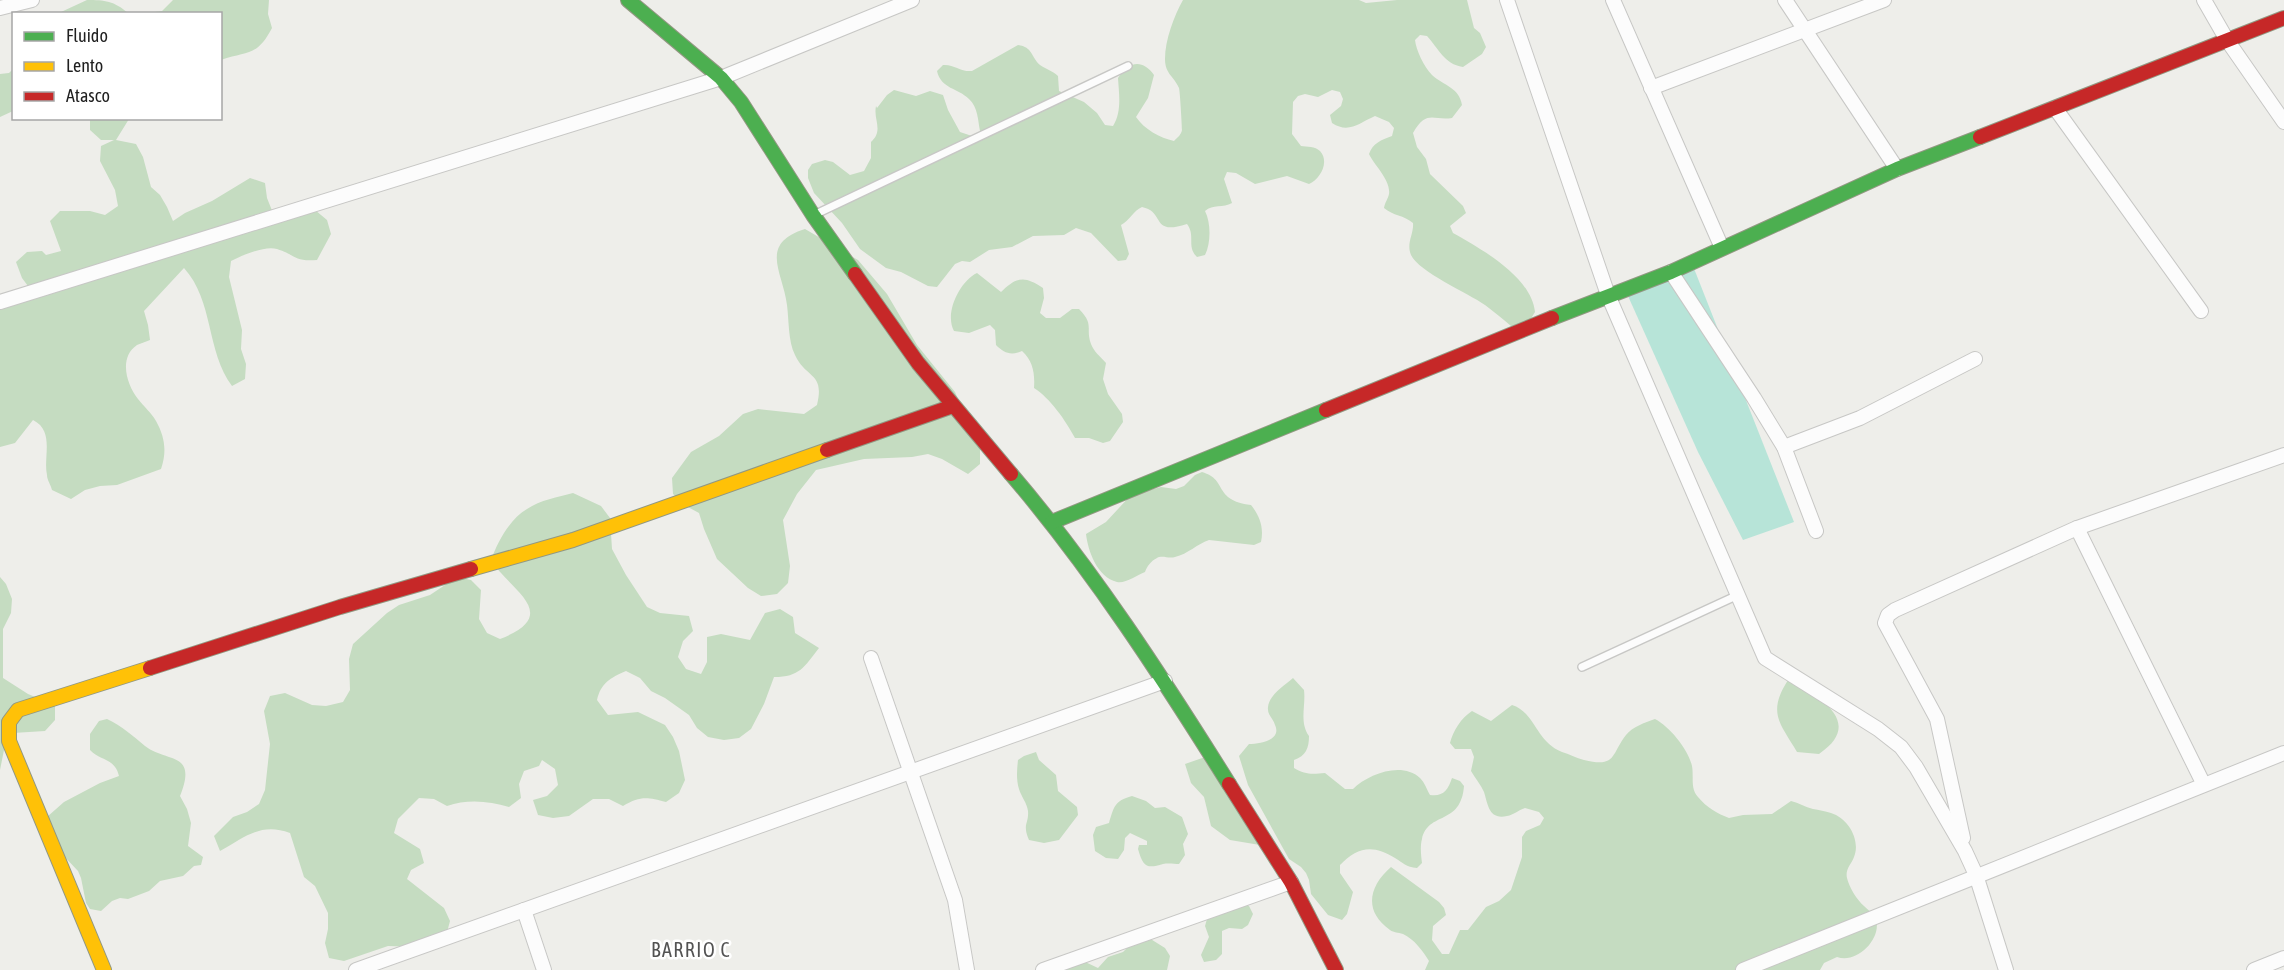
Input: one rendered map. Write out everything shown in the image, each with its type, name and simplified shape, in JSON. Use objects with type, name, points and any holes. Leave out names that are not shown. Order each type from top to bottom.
[{"type":"street","points":[[0,8],[32,0]]},
{"type":"street","points":[[628,0],[721,78],[741,102],[813,215],[918,363],[1053,522],[1165,681],[1291,882],[1336,970]]},
{"type":"street","points":[[0,302],[721,78],[912,0]]},
{"type":"street","points":[[1507,0],[1608,295],[1766,658],[1878,729],[1901,747],[1916,767],[1965,851],[1976,875],[2006,970]]},
{"type":"street","points":[[1613,0],[1722,248]]},
{"type":"street","points":[[1785,0],[1897,169]]},
{"type":"street","points":[[1651,88],[1884,0]]},
{"type":"street","points":[[2204,0],[2227,40],[2284,122]]},
{"type":"street","points":[[1053,522],[1608,295],[1671,272],[1897,169],[2284,18]]},
{"type":"street","points":[[2055,108],[2201,311]]},
{"type":"street","points":[[1671,272],[1784,447],[1816,531]]},
{"type":"street","points":[[1784,447],[1860,418],[1975,359]]},
{"type":"street","points":[[104,970],[9,741],[9,722],[18,710],[340,607],[573,540],[953,406]]},
{"type":"street","points":[[1965,851],[1937,718],[1885,624],[1888,615],[2077,528],[2284,455]]},
{"type":"street","points":[[2077,528],[2203,783]]},
{"type":"street","points":[[871,658],[955,900],[967,970]]},
{"type":"street","points":[[356,970],[1165,681]]},
{"type":"street","points":[[1743,970],[2203,783],[2284,753]]},
{"type":"street","points":[[1043,970],[1291,882]]},
{"type":"street","points":[[524,910],[544,970]]},
{"type":"street","points":[[2254,970],[2284,958]]},
{"type":"lane","points":[[813,215],[1128,66]]},
{"type":"lane","points":[[1582,667],[1738,595]]},
{"type":"green space","points":[[87,0],[99,0],[109,2],[127,12],[61,12]]},
{"type":"green space","points":[[173,0],[269,0],[268,14],[272,28],[256,48],[245,54],[222,60],[222,12],[154,12],[162,11]]},
{"type":"green space","points":[[1183,0],[1359,0],[1366,3],[1397,0],[1467,0],[1474,28],[1480,33],[1486,47],[1482,54],[1463,67],[1446,59],[1427,36],[1420,35],[1415,40],[1429,72],[1458,94],[1462,105],[1452,118],[1426,118],[1413,133],[1417,147],[1426,159],[1430,174],[1463,206],[1466,213],[1450,226],[1453,233],[1503,265],[1524,287],[1535,312],[1527,325],[1511,326],[1485,305],[1433,275],[1416,262],[1409,246],[1413,223],[1384,208],[1389,189],[1385,178],[1369,154],[1378,142],[1392,136],[1394,128],[1389,122],[1375,116],[1344,128],[1332,123],[1330,115],[1341,106],[1343,99],[1340,92],[1332,90],[1318,97],[1305,94],[1298,96],[1293,102],[1292,134],[1301,146],[1316,148],[1323,155],[1324,165],[1317,178],[1309,184],[1287,176],[1255,184],[1236,173],[1227,172],[1224,179],[1232,203],[1211,207],[1205,211],[1209,227],[1208,245],[1205,255],[1197,257],[1192,249],[1190,228],[1187,224],[1168,227],[1160,222],[1154,213],[1142,207],[1121,225],[1129,254],[1126,260],[1118,261],[1091,233],[1076,228],[1064,235],[1033,236],[1012,247],[989,250],[970,262],[962,261],[955,264],[937,287],[928,286],[901,272],[886,268],[860,249],[842,223],[814,193],[808,178],[808,170],[812,164],[825,160],[833,162],[850,175],[864,171],[871,158],[871,142],[878,129],[876,106],[877,108],[894,90],[916,96],[930,91],[943,95],[960,132],[975,137],[980,131],[972,102],[942,81],[937,71],[943,65],[972,71],[1018,45],[1029,50],[1040,65],[1058,76],[1059,91],[1084,102],[1097,113],[1105,125],[1113,126],[1118,115],[1118,78],[1126,68],[1135,64],[1145,66],[1154,75],[1148,98],[1136,117],[1153,132],[1174,141],[1182,130],[1180,95],[1179,88],[1166,68],[1165,52],[1176,13]]},
{"type":"green space","points":[[12,70],[12,111],[0,117],[0,74],[9,73]]},
{"type":"green space","points":[[90,120],[128,120],[116,140],[136,144],[143,157],[151,187],[160,195],[173,221],[250,178],[265,183],[267,198],[273,213],[315,210],[327,220],[331,234],[317,260],[299,259],[277,249],[266,248],[231,261],[229,277],[242,330],[241,349],[246,364],[245,379],[232,386],[218,357],[200,295],[194,281],[184,268],[144,311],[150,340],[131,350],[126,364],[131,386],[138,399],[154,418],[161,433],[164,451],[161,469],[117,485],[85,490],[71,499],[52,490],[46,468],[46,437],[40,425],[33,420],[15,443],[0,447],[0,300],[31,290],[22,278],[16,262],[27,252],[42,251],[46,255],[61,251],[50,221],[60,211],[90,211],[105,215],[118,206],[115,190],[100,161],[101,146],[114,140],[101,140],[90,130]]},
{"type":"green space","points":[[805,229],[858,260],[887,294],[917,345],[955,392],[980,448],[980,464],[968,474],[928,454],[864,459],[816,470],[797,494],[783,520],[790,566],[788,583],[777,594],[761,596],[748,588],[717,559],[699,513],[686,506],[673,494],[672,478],[691,452],[719,436],[743,414],[758,409],[804,414],[817,405],[819,394],[816,381],[799,363],[793,349],[785,293],[777,260],[782,243],[791,235]]},
{"type":"green space","points":[[1693,266],[1794,522],[1743,540],[1698,452],[1628,296]]},
{"type":"green space","points":[[977,273],[1001,292],[1012,283],[1021,280],[1031,281],[1043,288],[1044,298],[1040,313],[1046,318],[1060,318],[1072,309],[1079,309],[1084,314],[1092,347],[1106,363],[1103,379],[1108,394],[1122,414],[1123,422],[1110,441],[1103,443],[1089,438],[1075,438],[1057,410],[1034,388],[1032,368],[1026,355],[1022,351],[1011,353],[999,348],[996,345],[995,330],[990,325],[969,333],[954,331],[951,315],[955,298],[965,283]]},
{"type":"green space","points":[[1202,472],[1216,480],[1231,499],[1251,505],[1260,522],[1261,542],[1254,545],[1209,540],[1180,556],[1157,558],[1145,572],[1127,581],[1117,582],[1104,575],[1091,555],[1086,534],[1106,522],[1131,495],[1161,487],[1176,489],[1184,486],[1195,475]]},
{"type":"green space","points":[[573,493],[601,506],[610,518],[612,549],[647,607],[660,613],[689,616],[693,631],[683,641],[678,657],[686,669],[701,674],[707,662],[707,637],[721,634],[750,640],[765,613],[780,609],[793,617],[795,633],[819,648],[801,670],[783,677],[774,677],[751,729],[739,738],[724,740],[708,737],[697,728],[689,715],[651,691],[640,678],[626,671],[607,682],[601,689],[597,700],[608,715],[638,712],[665,725],[673,737],[679,751],[685,780],[679,793],[666,802],[644,798],[623,806],[609,799],[593,799],[569,816],[553,818],[538,815],[533,800],[547,796],[558,785],[555,769],[542,760],[539,766],[524,771],[519,784],[521,798],[509,807],[478,802],[462,802],[447,806],[434,799],[419,798],[398,819],[394,833],[420,849],[424,863],[411,870],[407,879],[444,908],[450,921],[446,936],[418,947],[388,946],[344,961],[329,958],[325,943],[328,913],[315,886],[304,877],[290,833],[280,830],[262,830],[245,836],[220,851],[214,836],[233,817],[259,804],[265,790],[270,744],[264,711],[270,696],[285,693],[312,705],[326,706],[343,702],[350,690],[349,659],[353,644],[399,605],[430,595],[457,577],[471,580],[481,590],[479,619],[487,633],[500,639],[519,630],[528,620],[530,611],[526,601],[491,560],[505,531],[521,513],[538,503]]},
{"type":"green space","points":[[0,577],[6,584],[12,599],[11,613],[3,629],[3,678],[28,694],[55,705],[55,720],[45,731],[13,733],[5,745],[0,770]]},
{"type":"green space","points":[[1293,678],[1304,690],[1304,725],[1309,736],[1306,751],[1294,760],[1294,768],[1305,773],[1325,773],[1345,789],[1353,789],[1376,774],[1395,770],[1404,770],[1420,778],[1430,795],[1444,792],[1452,778],[1460,781],[1464,786],[1462,799],[1457,807],[1425,830],[1421,845],[1422,863],[1417,868],[1407,866],[1387,854],[1372,849],[1353,854],[1340,865],[1340,873],[1353,892],[1347,914],[1342,920],[1328,915],[1311,894],[1306,873],[1289,859],[1248,785],[1239,756],[1249,744],[1273,738],[1276,730],[1268,712],[1269,703],[1278,691]]},
{"type":"green space","points":[[1788,680],[1824,702],[1833,711],[1838,721],[1838,732],[1832,743],[1819,754],[1797,752],[1778,718],[1778,701]]},
{"type":"green space","points":[[1512,705],[1526,714],[1553,747],[1578,758],[1595,762],[1608,761],[1629,732],[1655,719],[1672,733],[1687,753],[1692,766],[1694,790],[1698,797],[1712,810],[1729,818],[1772,814],[1791,801],[1837,816],[1852,830],[1856,850],[1847,878],[1856,897],[1874,915],[1877,923],[1873,939],[1868,946],[1853,957],[1837,957],[1824,963],[1820,970],[1425,970],[1429,961],[1418,946],[1407,936],[1393,932],[1381,923],[1373,907],[1374,890],[1391,867],[1439,902],[1446,915],[1433,926],[1432,940],[1442,954],[1449,954],[1460,930],[1468,930],[1486,907],[1499,901],[1511,890],[1522,857],[1522,837],[1526,831],[1540,825],[1544,818],[1539,812],[1525,808],[1507,816],[1501,817],[1493,814],[1483,789],[1471,771],[1474,757],[1471,749],[1455,749],[1450,743],[1458,725],[1472,711],[1491,721]]},
{"type":"green space","points":[[107,719],[145,746],[178,760],[183,765],[185,782],[180,796],[191,823],[188,846],[203,857],[201,865],[194,866],[183,876],[160,881],[149,891],[128,899],[120,898],[112,901],[101,911],[90,909],[86,903],[78,871],[62,854],[47,817],[64,802],[119,776],[111,763],[90,750],[90,734],[99,721]]},
{"type":"green space","points":[[1036,752],[1039,760],[1056,775],[1058,791],[1077,807],[1078,815],[1059,840],[1044,843],[1029,840],[1026,827],[1028,811],[1017,778],[1018,760]]},
{"type":"green space","points":[[1208,756],[1260,845],[1230,840],[1211,826],[1204,797],[1191,783],[1185,764]]},
{"type":"green space","points":[[1132,796],[1146,801],[1155,808],[1165,807],[1182,817],[1188,834],[1183,844],[1185,855],[1179,864],[1146,865],[1138,849],[1139,845],[1147,845],[1147,841],[1130,833],[1125,838],[1124,850],[1118,859],[1106,858],[1095,851],[1093,835],[1096,827],[1109,823],[1116,805]]},
{"type":"green space","points":[[1242,903],[1249,906],[1253,914],[1248,925],[1242,929],[1229,928],[1222,931],[1222,954],[1216,960],[1204,962],[1201,955],[1209,937],[1205,926],[1207,919]]},
{"type":"green space","points":[[1149,938],[1165,948],[1170,956],[1167,970],[1066,970],[1065,968],[1081,960],[1098,968],[1108,957],[1123,952],[1131,944]]},
{"type":"traffic: fast","points":[[628,0],[721,78],[741,102],[813,215],[855,274]]},
{"type":"traffic: fast","points":[[1552,318],[1671,272],[1897,169],[1980,137]]},
{"type":"traffic: fast","points":[[1052,522],[1326,410]]},
{"type":"traffic: fast","points":[[1011,474],[1098,586],[1152,664],[1229,784]]},
{"type":"traffic: slow","points":[[471,569],[573,540],[827,450]]},
{"type":"traffic: slow","points":[[104,970],[9,741],[9,722],[18,710],[150,668]]},
{"type":"traffic: jam","points":[[1980,137],[2284,18]]},
{"type":"traffic: jam","points":[[855,274],[918,363],[1011,474]]},
{"type":"traffic: jam","points":[[1326,410],[1552,318]]},
{"type":"traffic: jam","points":[[827,450],[953,406]]},
{"type":"traffic: jam","points":[[150,668],[340,607],[471,569]]},
{"type":"traffic: jam","points":[[1229,784],[1291,882],[1336,970]]},
{"type":"district","name":"BARRIO C","points":[[691,950]]}]
